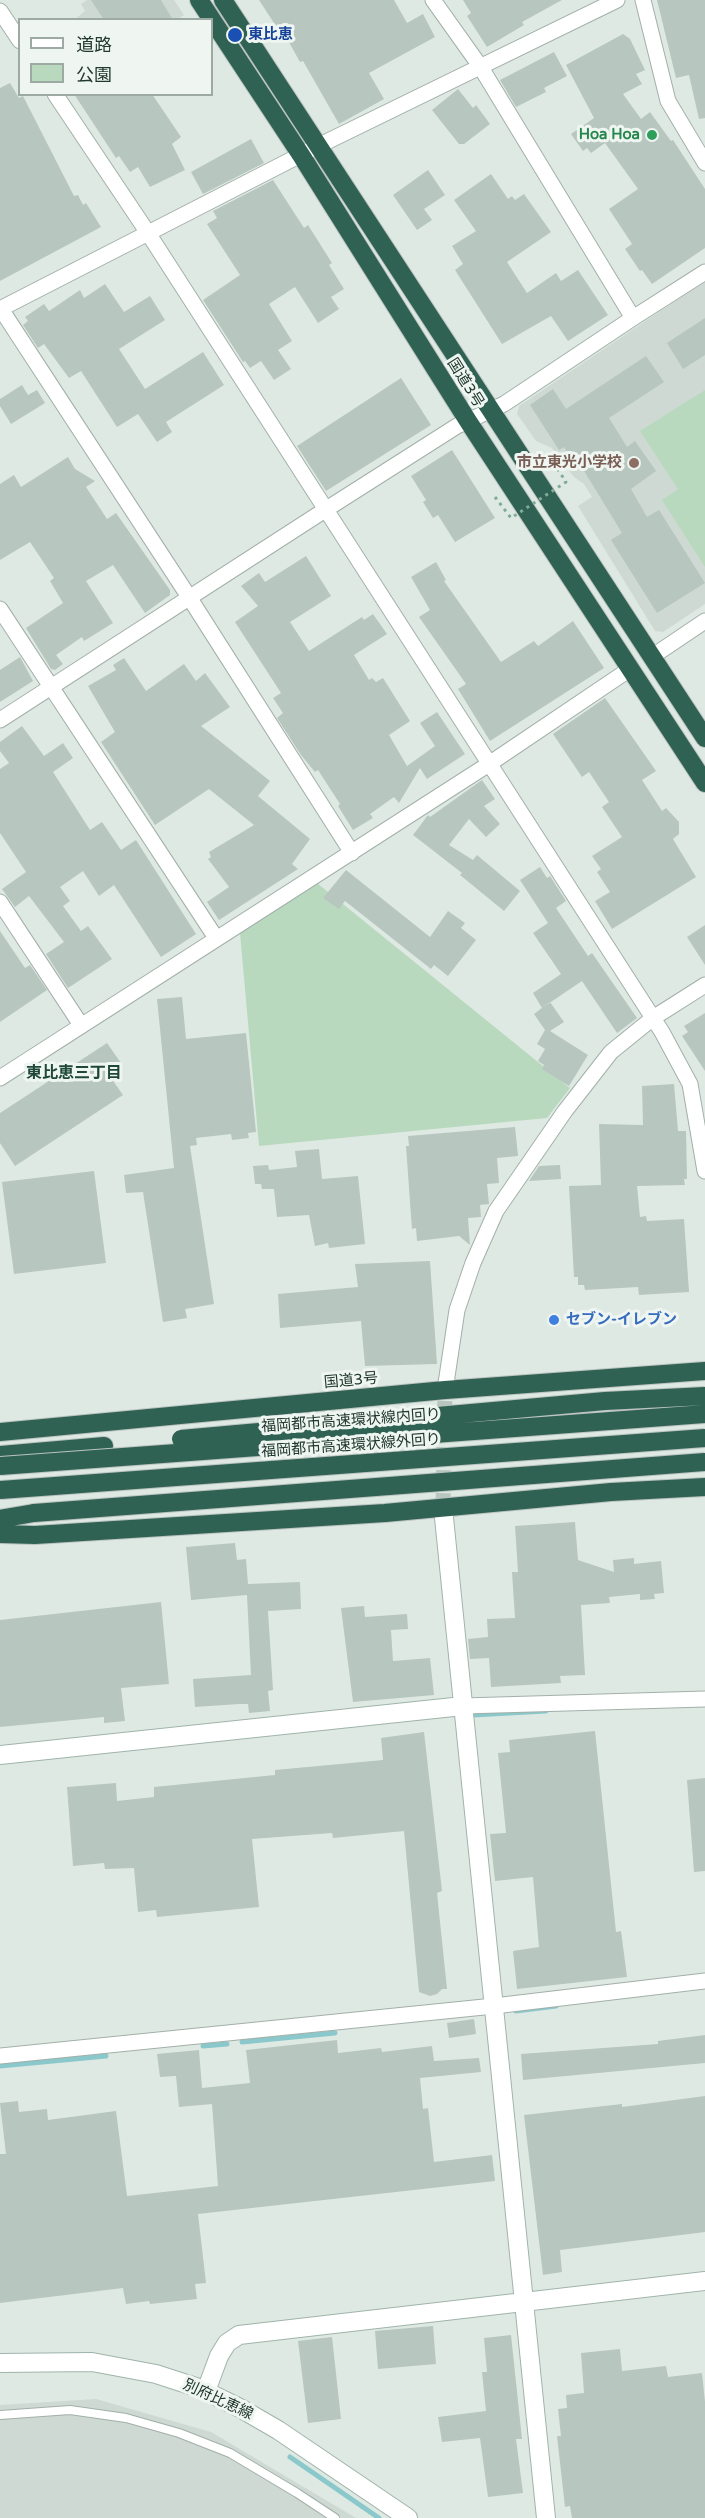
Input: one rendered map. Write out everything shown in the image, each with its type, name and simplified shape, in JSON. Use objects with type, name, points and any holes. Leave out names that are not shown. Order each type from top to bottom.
[{"type":"highway","name":"国道3号","points":[[199,0],[211,18]]},
{"type":"highway","name":"国道3号","points":[[223,0],[705,738]]},
{"type":"highway","name":"国道3号","points":[[213,21],[301,155],[462,424],[705,783]]},
{"type":"highway","name":"国道3号","points":[[0,1432],[445,1390],[705,1371]]},
{"type":"highway","points":[[0,1455],[605,1401],[705,1396]]},
{"type":"highway","name":"福岡都市高速環状線内回り","points":[[0,1466],[705,1414]]},
{"type":"highway","name":"福岡都市高速環状線外回り","points":[[0,1490],[705,1438]]},
{"type":"highway","points":[[0,1519],[34,1513],[705,1462]]},
{"type":"highway","points":[[0,1534],[35,1535],[443,1508],[610,1492],[705,1487]]},
{"type":"street","points":[[433,0],[480,66],[633,318]]},
{"type":"street","points":[[352,853],[189,597],[0,309],[318,146],[617,0]]},
{"type":"street","points":[[643,0],[668,101],[705,163]]},
{"type":"street","points":[[0,11],[18,38]]},
{"type":"street","points":[[56,96],[148,233],[653,1018],[690,1084],[700,1114],[705,1171]]},
{"type":"street","points":[[0,720],[462,424],[504,404],[705,272]]},
{"type":"street","points":[[0,609],[216,938]]},
{"type":"street","points":[[653,656],[705,621]]},
{"type":"street","points":[[0,1078],[352,853],[630,669]]},
{"type":"street","points":[[0,902],[81,1025]]},
{"type":"street","points":[[445,1390],[457,1310],[473,1263],[496,1211],[565,1111],[600,1066],[625,1040],[653,1018],[705,985]]},
{"type":"street","points":[[443,1508],[546,2518]]},
{"type":"street","points":[[0,1755],[463,1706],[705,1699]]},
{"type":"street","points":[[0,2056],[494,2006],[705,1981]]},
{"type":"street","points":[[206,2391],[219,2356],[227,2343],[239,2335],[524,2304],[705,2281]]},
{"type":"street","name":"別府比恵線","points":[[0,2363],[92,2362],[156,2374],[206,2391],[278,2430],[408,2518]]},
{"type":"lane","points":[[0,2415],[70,2410],[126,2418],[178,2433],[230,2453],[335,2518]]},
{"type":"path","points":[[495,497],[511,518],[566,482],[548,454]]},
{"type":"shaded area","points":[[87,0],[174,0],[184,15],[180,18],[76,18],[85,11],[81,4]]},
{"type":"shaded area","name":"市立東光小学校","points":[[705,281],[705,604],[663,632],[655,631],[578,506],[592,497],[584,484],[574,477],[552,448],[536,441],[517,414],[519,406]]},
{"type":"shaded area","points":[[96,2399],[211,2432],[356,2518],[0,2518],[0,2405]]},
{"type":"green space","points":[[705,390],[705,567],[662,500],[678,489],[640,431]]},
{"type":"green space","points":[[317,883],[570,1088],[547,1118],[259,1146],[240,933]]},
{"type":"building","points":[[91,0],[161,0],[172,18],[103,18]]},
{"type":"building","points":[[259,0],[394,0],[407,23],[423,14],[435,37],[369,73],[384,99],[339,124],[303,61],[300,62],[285,35],[283,37]]},
{"type":"building","points":[[463,0],[562,0],[522,22],[524,25],[487,47],[467,16],[471,13]]},
{"type":"building","points":[[657,0],[705,0],[705,118],[699,119],[689,75],[676,78]]},
{"type":"building","points":[[623,34],[630,39],[645,70],[636,74],[642,84],[623,94],[641,119],[650,112],[671,141],[673,140],[705,189],[705,248],[652,284],[625,249],[632,244],[609,209],[638,189],[605,143],[591,153],[587,148],[583,151],[571,134],[594,118],[566,65]]},
{"type":"building","points":[[554,52],[567,76],[544,88],[546,92],[516,107],[500,80]]},
{"type":"building","points":[[10,83],[19,98],[23,96],[74,196],[78,195],[83,205],[86,203],[101,227],[0,281],[0,88]]},
{"type":"building","points":[[458,89],[473,108],[476,105],[490,124],[464,144],[459,144],[432,110]]},
{"type":"building","points":[[75,96],[153,96],[181,137],[172,144],[185,170],[150,187],[138,167],[130,172],[119,156],[116,158]]},
{"type":"building","points":[[251,139],[264,163],[203,194],[191,172]]},
{"type":"building","points":[[428,170],[445,195],[424,209],[432,220],[417,230],[393,195]]},
{"type":"building","points":[[491,174],[508,199],[512,196],[515,200],[524,194],[551,232],[507,262],[527,293],[556,273],[561,281],[578,270],[608,315],[568,341],[551,316],[502,344],[455,270],[463,264],[452,246],[476,231],[454,200]]},
{"type":"building","points":[[273,180],[304,228],[308,225],[332,263],[329,265],[344,289],[331,297],[339,309],[318,323],[295,287],[269,304],[292,341],[278,350],[291,369],[274,380],[261,361],[250,368],[245,361],[243,362],[203,300],[240,275],[207,224],[217,218],[213,211]]},
{"type":"building","points":[[105,284],[124,312],[150,296],[165,320],[119,349],[145,389],[203,352],[224,385],[166,422],[172,432],[157,442],[138,414],[117,427],[81,371],[69,378],[44,344],[38,348],[23,325],[28,321],[25,317],[44,304],[49,311],[80,290],[84,298]]},
{"type":"building","points":[[705,318],[705,355],[683,369],[667,343]]},
{"type":"building","points":[[646,356],[664,382],[609,418],[627,447],[635,441],[656,471],[631,489],[647,517],[659,510],[705,583],[657,613],[611,540],[622,533],[575,456],[571,459],[564,447],[559,450],[530,405],[553,389],[566,409]]},
{"type":"building","points":[[401,378],[431,425],[326,491],[297,446]]},
{"type":"building","points":[[22,385],[28,395],[37,390],[45,403],[11,424],[0,406],[0,399]]},
{"type":"building","points":[[452,450],[495,518],[455,542],[438,515],[433,518],[423,502],[426,500],[411,476]]},
{"type":"building","points":[[68,457],[75,469],[95,481],[86,487],[107,519],[116,513],[170,590],[170,595],[145,613],[113,565],[86,581],[113,623],[84,641],[82,637],[56,655],[63,664],[55,670],[51,669],[26,628],[63,603],[50,581],[54,578],[30,542],[0,560],[0,484],[14,475],[21,487]]},
{"type":"building","points":[[306,556],[331,596],[290,622],[309,651],[362,617],[364,620],[373,614],[387,634],[354,655],[369,680],[372,678],[376,682],[383,678],[410,721],[389,735],[407,766],[435,746],[420,723],[437,712],[465,754],[427,779],[420,768],[399,803],[394,797],[370,814],[373,818],[353,830],[338,806],[340,804],[318,770],[315,772],[301,755],[277,718],[283,713],[273,698],[281,693],[235,622],[258,606],[241,586],[259,573],[265,582]]},
{"type":"building","points":[[436,562],[446,580],[444,581],[501,662],[534,641],[538,646],[573,621],[604,668],[490,741],[458,689],[466,684],[419,617],[430,610],[411,577]]},
{"type":"building","points":[[20,657],[33,681],[0,702],[0,670]]},
{"type":"building","points":[[124,658],[146,691],[184,664],[196,681],[205,673],[230,707],[201,726],[270,781],[258,796],[310,839],[292,864],[298,869],[219,920],[207,902],[229,887],[208,859],[211,857],[209,852],[254,825],[209,789],[155,825],[101,742],[115,732],[88,686],[116,670],[113,665]]},
{"type":"building","points":[[605,698],[656,771],[642,780],[662,811],[666,808],[679,822],[679,834],[673,839],[696,877],[612,929],[595,901],[610,892],[597,872],[601,869],[592,856],[622,837],[602,807],[609,802],[589,772],[582,777],[553,734]]},
{"type":"building","points":[[22,726],[44,756],[63,743],[73,758],[53,772],[90,830],[102,822],[121,850],[136,840],[196,934],[161,957],[114,885],[99,896],[83,871],[60,887],[70,901],[63,906],[81,931],[88,926],[112,959],[68,988],[46,954],[64,942],[29,896],[15,907],[2,889],[26,872],[0,833],[0,769],[9,763],[0,751],[0,742]]},
{"type":"building","points":[[482,780],[495,799],[484,806],[500,824],[486,837],[469,819],[449,845],[473,860],[477,855],[520,891],[504,911],[460,875],[462,873],[413,835],[428,815],[430,817]]},
{"type":"building","points":[[540,867],[547,878],[550,876],[566,901],[556,908],[588,956],[592,953],[637,1018],[617,1033],[582,981],[542,1008],[533,993],[561,974],[533,933],[548,923],[520,880]]},
{"type":"building","points":[[346,870],[430,937],[448,911],[465,923],[461,928],[476,940],[448,976],[434,965],[431,969],[345,901],[339,909],[323,898]]},
{"type":"building","points":[[705,925],[705,965],[687,937]]},
{"type":"building","points":[[0,931],[25,968],[30,965],[47,990],[0,1022]]},
{"type":"building","points":[[182,997],[186,1039],[246,1033],[256,1132],[248,1133],[249,1138],[232,1140],[231,1134],[196,1138],[197,1145],[190,1146],[214,1304],[185,1309],[187,1318],[163,1322],[143,1192],[126,1193],[124,1175],[174,1168],[157,999]]},
{"type":"building","points":[[550,1002],[564,1022],[550,1031],[588,1055],[569,1086],[542,1069],[544,1065],[538,1061],[545,1049],[537,1044],[545,1030],[534,1014]]},
{"type":"building","points":[[705,1013],[705,1071],[682,1036],[688,1032],[684,1026]]},
{"type":"building","points":[[107,1043],[121,1063],[111,1069],[115,1075],[111,1078],[123,1095],[15,1166],[0,1143],[0,1113]]},
{"type":"building","points":[[674,1084],[678,1131],[686,1131],[687,1179],[684,1179],[685,1185],[637,1186],[640,1217],[646,1216],[647,1221],[684,1219],[689,1292],[639,1295],[638,1287],[585,1290],[584,1285],[578,1285],[578,1277],[574,1277],[569,1186],[601,1185],[599,1124],[643,1125],[642,1086]]},
{"type":"building","points":[[515,1127],[518,1156],[497,1158],[499,1183],[487,1184],[489,1204],[480,1205],[481,1217],[468,1218],[470,1245],[459,1236],[417,1241],[416,1228],[412,1229],[406,1146],[409,1146],[408,1136]]},
{"type":"building","points":[[319,1149],[322,1179],[358,1176],[365,1244],[329,1248],[328,1243],[315,1246],[309,1215],[277,1217],[274,1189],[262,1189],[261,1184],[255,1184],[253,1166],[268,1165],[269,1170],[297,1167],[295,1151]]},
{"type":"building","points":[[560,1165],[561,1179],[529,1181],[539,1166]]},
{"type":"building","points":[[94,1171],[106,1263],[14,1274],[2,1182]]},
{"type":"building","points":[[430,1261],[437,1364],[365,1366],[361,1321],[280,1328],[278,1294],[358,1287],[355,1264]]},
{"type":"building","points":[[575,1522],[578,1560],[614,1572],[613,1560],[634,1558],[634,1564],[661,1561],[664,1593],[654,1594],[655,1599],[640,1600],[640,1594],[609,1597],[610,1603],[581,1605],[585,1675],[560,1676],[561,1683],[491,1687],[489,1658],[470,1659],[468,1639],[488,1637],[487,1619],[515,1618],[512,1572],[518,1572],[515,1526]]},
{"type":"building","points":[[235,1543],[237,1560],[246,1559],[248,1584],[300,1582],[301,1609],[268,1611],[273,1690],[268,1691],[270,1711],[249,1713],[248,1704],[195,1707],[193,1679],[251,1675],[247,1595],[191,1600],[186,1547]]},
{"type":"building","points":[[161,1602],[169,1684],[121,1688],[125,1721],[104,1723],[104,1717],[0,1727],[0,1620]]},
{"type":"building","points":[[364,1606],[365,1617],[407,1614],[408,1629],[391,1630],[393,1661],[430,1658],[434,1695],[353,1702],[341,1608]]},
{"type":"building","points":[[595,1731],[616,1932],[621,1931],[627,1977],[517,1989],[513,1951],[539,1947],[533,1877],[495,1881],[490,1834],[506,1833],[498,1753],[510,1752],[509,1740]]},
{"type":"building","points":[[424,1732],[442,1891],[437,1893],[447,1989],[442,1989],[437,1994],[430,1996],[419,1992],[404,1831],[333,1838],[332,1833],[252,1839],[259,1907],[157,1917],[156,1910],[138,1912],[134,1868],[105,1869],[104,1863],[73,1866],[67,1787],[116,1783],[117,1801],[154,1797],[154,1787],[275,1775],[275,1770],[383,1760],[381,1738]]},
{"type":"building","points":[[705,1778],[705,1871],[694,1872],[687,1780]]},
{"type":"building","points":[[474,2019],[476,2034],[449,2038],[447,2023]]},
{"type":"building","points":[[705,2035],[705,2063],[523,2080],[521,2054],[658,2044],[658,2041]]},
{"type":"building","points":[[337,2040],[338,2053],[381,2048],[382,2052],[432,2046],[434,2061],[479,2058],[481,2072],[420,2078],[423,2109],[428,2108],[434,2162],[492,2155],[495,2181],[198,2214],[206,2283],[195,2284],[197,2299],[126,2304],[123,2288],[0,2303],[0,2154],[6,2154],[0,2103],[18,2101],[19,2112],[47,2109],[48,2120],[116,2111],[127,2196],[218,2186],[212,2104],[179,2107],[176,2076],[160,2077],[157,2054],[199,2050],[202,2088],[250,2083],[246,2050]]},
{"type":"building","points":[[705,2096],[705,2232],[560,2250],[562,2272],[543,2275],[524,2115],[622,2104],[622,2107]]},
{"type":"building","points":[[433,2326],[436,2364],[378,2369],[375,2331]]},
{"type":"building","points":[[511,2335],[522,2439],[516,2439],[523,2493],[488,2497],[480,2438],[442,2442],[438,2417],[486,2411],[482,2372],[487,2372],[484,2338]]},
{"type":"building","points":[[332,2337],[341,2419],[308,2423],[298,2341]]},
{"type":"building","points":[[620,2349],[622,2371],[666,2366],[668,2377],[702,2373],[705,2402],[705,2518],[572,2518],[570,2506],[565,2507],[557,2436],[561,2436],[558,2409],[567,2408],[566,2395],[584,2393],[581,2353]]},
{"type":"waterway","points":[[473,1715],[546,1711]]},
{"type":"waterway","points":[[516,2011],[556,2006]]},
{"type":"waterway","points":[[242,2042],[335,2033]]},
{"type":"waterway","points":[[203,2046],[227,2044]]},
{"type":"waterway","points":[[0,2066],[106,2056]]},
{"type":"waterway","points":[[290,2457],[379,2518]]},
{"type":"tunnel","points":[[443,1508],[445,1390]]},
{"type":"place","name":"東比恵","points":[[235,35]]},
{"type":"place","name":"Hoa Hoa","points":[[652,135]]},
{"type":"place","name":"市立東光小学校","points":[[634,463]]},
{"type":"place","name":"セブン-イレブン","points":[[554,1320]]},
{"type":"district","name":"東比恵三丁目","points":[[74,1074]]}]
